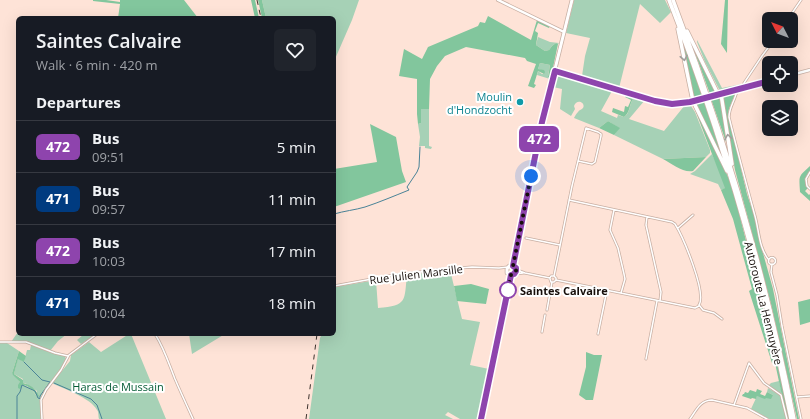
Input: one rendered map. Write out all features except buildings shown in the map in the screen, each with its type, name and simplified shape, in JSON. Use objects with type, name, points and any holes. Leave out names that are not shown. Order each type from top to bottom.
[{"type":"highway","points":[[669,0],[710,111],[736,190]]},
{"type":"highway","points":[[673,0],[710,102],[736,190]]},
{"type":"highway","points":[[677,20],[694,101],[722,160],[732,187],[736,190]]},
{"type":"highway","points":[[682,25],[686,30],[718,94],[736,190]]},
{"type":"highway","name":"Autoroute La Hennuyère","points":[[736,190],[764,298],[791,419]]},
{"type":"highway","name":"Autoroute La Hennuyère","points":[[736,190],[768,298],[794,419]]},
{"type":"main road","points":[[498,0],[564,32]]},
{"type":"main road","points":[[481,419],[513,275],[516,270],[513,266],[546,105],[572,0]]},
{"type":"main road","points":[[798,73],[810,70]]},
{"type":"main road","points":[[555,71],[672,104],[694,101],[762,83]]},
{"type":"main road","points":[[513,266],[508,267],[506,271],[508,274],[513,275]]},
{"type":"street","points":[[793,12],[801,0]]},
{"type":"street","points":[[743,88],[744,83],[768,48]]},
{"type":"street","points":[[737,90],[729,112],[729,117],[756,218],[761,244],[764,253],[772,264]]},
{"type":"street","points":[[556,280],[554,276],[560,244],[578,161],[586,128],[601,134],[594,162],[592,164],[578,161]]},
{"type":"street","points":[[810,172],[806,179],[807,186],[810,190]]},
{"type":"street","points":[[552,282],[556,280],[695,308],[702,300],[692,263],[675,224],[672,222],[570,200]]},
{"type":"street","points":[[614,210],[610,230],[618,248],[625,279],[621,293]]},
{"type":"street","points":[[678,228],[693,215]]},
{"type":"street","points":[[646,359],[661,292],[646,225],[647,217]]},
{"type":"street","points":[[526,238],[560,244]]},
{"type":"street","points":[[769,260],[772,258],[775,262],[772,264],[772,272],[801,419]]},
{"type":"street","name":"Rue Julien Marsille","points":[[336,286],[388,276],[436,270],[472,267],[508,267]]},
{"type":"street","name":"Rue Julien Marsille","points":[[499,268],[506,271]]},
{"type":"street","points":[[516,270],[550,278],[551,276],[554,276]]},
{"type":"street","points":[[513,275],[525,273]]},
{"type":"street","points":[[546,310],[552,282],[550,278]]},
{"type":"street","points":[[598,334],[607,290]]},
{"type":"street","points":[[699,305],[703,310],[714,313],[722,319]]},
{"type":"street","points":[[542,332],[546,315]]},
{"type":"street","points":[[42,419],[41,404],[43,394],[72,352],[94,336]]},
{"type":"street","points":[[156,336],[193,419]]},
{"type":"street","points":[[0,342],[24,342],[59,355],[69,356]]},
{"type":"street","points":[[734,405],[749,363],[764,383],[781,395],[787,419]]},
{"type":"street","points":[[797,397],[810,396]]},
{"type":"street","points":[[690,419],[702,403],[708,400],[719,401],[747,408],[767,419]]},
{"type":"green space","points":[[106,0],[120,2],[120,0],[184,0],[196,16],[118,16],[120,4],[93,1]]},
{"type":"green space","points":[[251,0],[255,0],[259,16],[255,16]]},
{"type":"green space","points":[[258,0],[262,0],[266,16],[262,16]]},
{"type":"green space","points":[[262,0],[359,0],[336,57],[336,16],[266,16]]},
{"type":"green space","points":[[574,0],[665,0],[671,12],[660,23],[640,4],[619,88],[582,76],[590,38],[566,33]]},
{"type":"green space","points":[[725,0],[728,0],[727,53],[721,44]]},
{"type":"green space","points":[[488,16],[531,40],[537,20],[550,26],[549,28],[538,23],[535,31],[538,33],[536,45],[545,51],[549,50],[556,43],[558,44],[551,77],[548,77],[550,65],[540,63],[538,69],[544,70],[544,74],[538,71],[534,84],[536,85],[534,88],[528,86],[536,64],[527,61],[525,58],[466,47],[445,56],[437,66],[430,79],[429,109],[421,109],[421,123],[418,124],[417,79],[399,76],[404,49],[422,59],[428,47],[478,26],[480,22],[485,23]]},
{"type":"green space","points":[[538,37],[550,42],[559,43],[556,43],[549,50],[545,51],[536,45]]},
{"type":"green space","points":[[697,40],[722,88],[742,84],[741,86],[720,91],[705,62]]},
{"type":"green space","points":[[685,48],[702,95],[700,96],[694,97],[683,49]]},
{"type":"green space","points":[[695,53],[715,90],[714,93],[710,94]]},
{"type":"green space","points":[[540,63],[550,65],[548,76],[551,77],[550,79],[537,75],[538,71],[544,74],[538,69]]},
{"type":"green space","points":[[556,76],[612,91],[601,111],[617,118],[618,115],[624,117],[626,116],[633,99],[632,97],[645,100],[629,119],[664,131],[685,105],[691,106],[695,112],[710,153],[706,157],[663,159],[614,135],[619,128],[608,121],[599,128],[574,118],[578,111],[584,106],[581,102],[577,102],[571,116],[560,109],[562,89],[553,87]]},
{"type":"green space","points":[[734,92],[735,94],[728,114],[747,194],[754,215],[773,289],[799,419],[797,419],[771,304],[735,170],[722,97]]},
{"type":"green space","points":[[626,95],[632,97],[633,99],[624,117],[612,112],[613,108],[624,112],[625,106],[628,107],[631,100],[625,97]]},
{"type":"green space","points":[[720,97],[728,142],[726,142],[711,99]]},
{"type":"green space","points":[[704,101],[721,153],[719,153],[695,103]]},
{"type":"green space","points":[[694,107],[729,179],[736,201],[781,379],[789,419],[787,419],[775,363],[772,363],[749,291],[752,289],[733,219],[721,190],[725,188]]},
{"type":"green space","points":[[421,109],[429,109],[429,146],[432,147],[431,149],[425,148],[425,146],[419,146],[420,137],[418,124],[421,123]]},
{"type":"green space","points":[[608,121],[620,128],[614,135],[599,128]]},
{"type":"green space","points":[[370,124],[396,137],[402,171],[406,182],[336,206],[336,169],[377,162]]},
{"type":"green space","points":[[712,154],[726,188],[721,190],[718,184],[690,174]]},
{"type":"green space","points":[[706,157],[693,171],[685,171],[663,159]]},
{"type":"green space","points":[[810,166],[810,171],[805,179],[808,188],[805,191],[809,195],[810,194],[810,201],[800,192],[799,182],[801,175]]},
{"type":"green space","points":[[450,270],[462,319],[480,322],[470,365],[489,369],[478,419],[460,419],[448,412],[445,415],[453,419],[309,419],[320,338],[321,336],[336,336],[336,287],[376,280],[378,308],[395,306],[403,300],[407,275]]},
{"type":"green space","points":[[471,284],[489,289],[486,304],[457,301],[454,286]]},
{"type":"green space","points":[[810,299],[810,322],[800,325],[798,302]]},
{"type":"green space","points":[[16,335],[64,336],[50,351],[24,341],[11,342]]},
{"type":"green space","points":[[82,336],[93,336],[81,344],[77,340]]},
{"type":"green space","name":"Haras de Mussain","points":[[126,336],[132,336],[166,419],[99,419],[98,411],[89,402],[77,394],[52,383],[70,361],[71,355],[89,342],[101,352]]},
{"type":"green space","points":[[189,336],[222,336],[192,354]]},
{"type":"green space","points":[[0,343],[7,343],[19,351],[12,373],[22,385],[30,388],[37,396],[37,391],[23,383],[23,379],[14,374],[18,358],[24,362],[27,350],[30,350],[31,345],[65,356],[66,359],[60,370],[40,398],[41,419],[0,419]]},
{"type":"green space","points":[[19,351],[26,356],[24,362],[18,359],[14,374],[23,380],[23,383],[31,386],[39,396],[38,397],[27,386],[22,385],[20,389],[18,388],[20,382],[12,373]]},
{"type":"green space","points":[[586,352],[594,355],[602,355],[593,400],[586,400],[579,395],[586,367]]},
{"type":"green space","points":[[779,381],[782,394],[768,386],[771,383]]},
{"type":"green space","points":[[768,388],[780,395],[786,419],[769,419],[751,409],[757,396],[766,397],[773,395],[767,392]]},
{"type":"green space","points":[[757,389],[762,391],[760,394],[765,396],[767,392],[773,395],[771,399],[765,399],[757,396],[756,399],[751,399],[742,396],[745,392],[748,393],[750,390],[756,392]]},
{"type":"waterway","points":[[336,214],[365,207],[409,190],[407,187],[419,167],[420,147]]},
{"type":"waterway","points":[[24,362],[42,380],[50,382],[40,398]]},
{"type":"waterway","points":[[54,383],[91,399],[97,405],[102,419]]},
{"type":"waterway","points":[[17,419],[17,396],[22,385],[35,391],[38,398],[41,399]]},
{"type":"railway","points":[[257,0],[261,16]]},
{"type":"railway","points":[[306,419],[317,336]]},
{"type":"bus line","name":"472","points":[[481,419],[511,275],[513,275],[516,271],[516,268],[513,266],[542,122],[555,71],[655,101],[672,104],[690,102],[762,83]]},
{"type":"place","name":"Moulin d'Hondzocht","points":[[520,102]]},
{"type":"place","name":"Saintes Calvaire","points":[[508,290]]},
{"type":"route","points":[[508,290],[507,293],[511,275],[513,275],[516,271],[516,268],[513,266],[531,176]]}]
